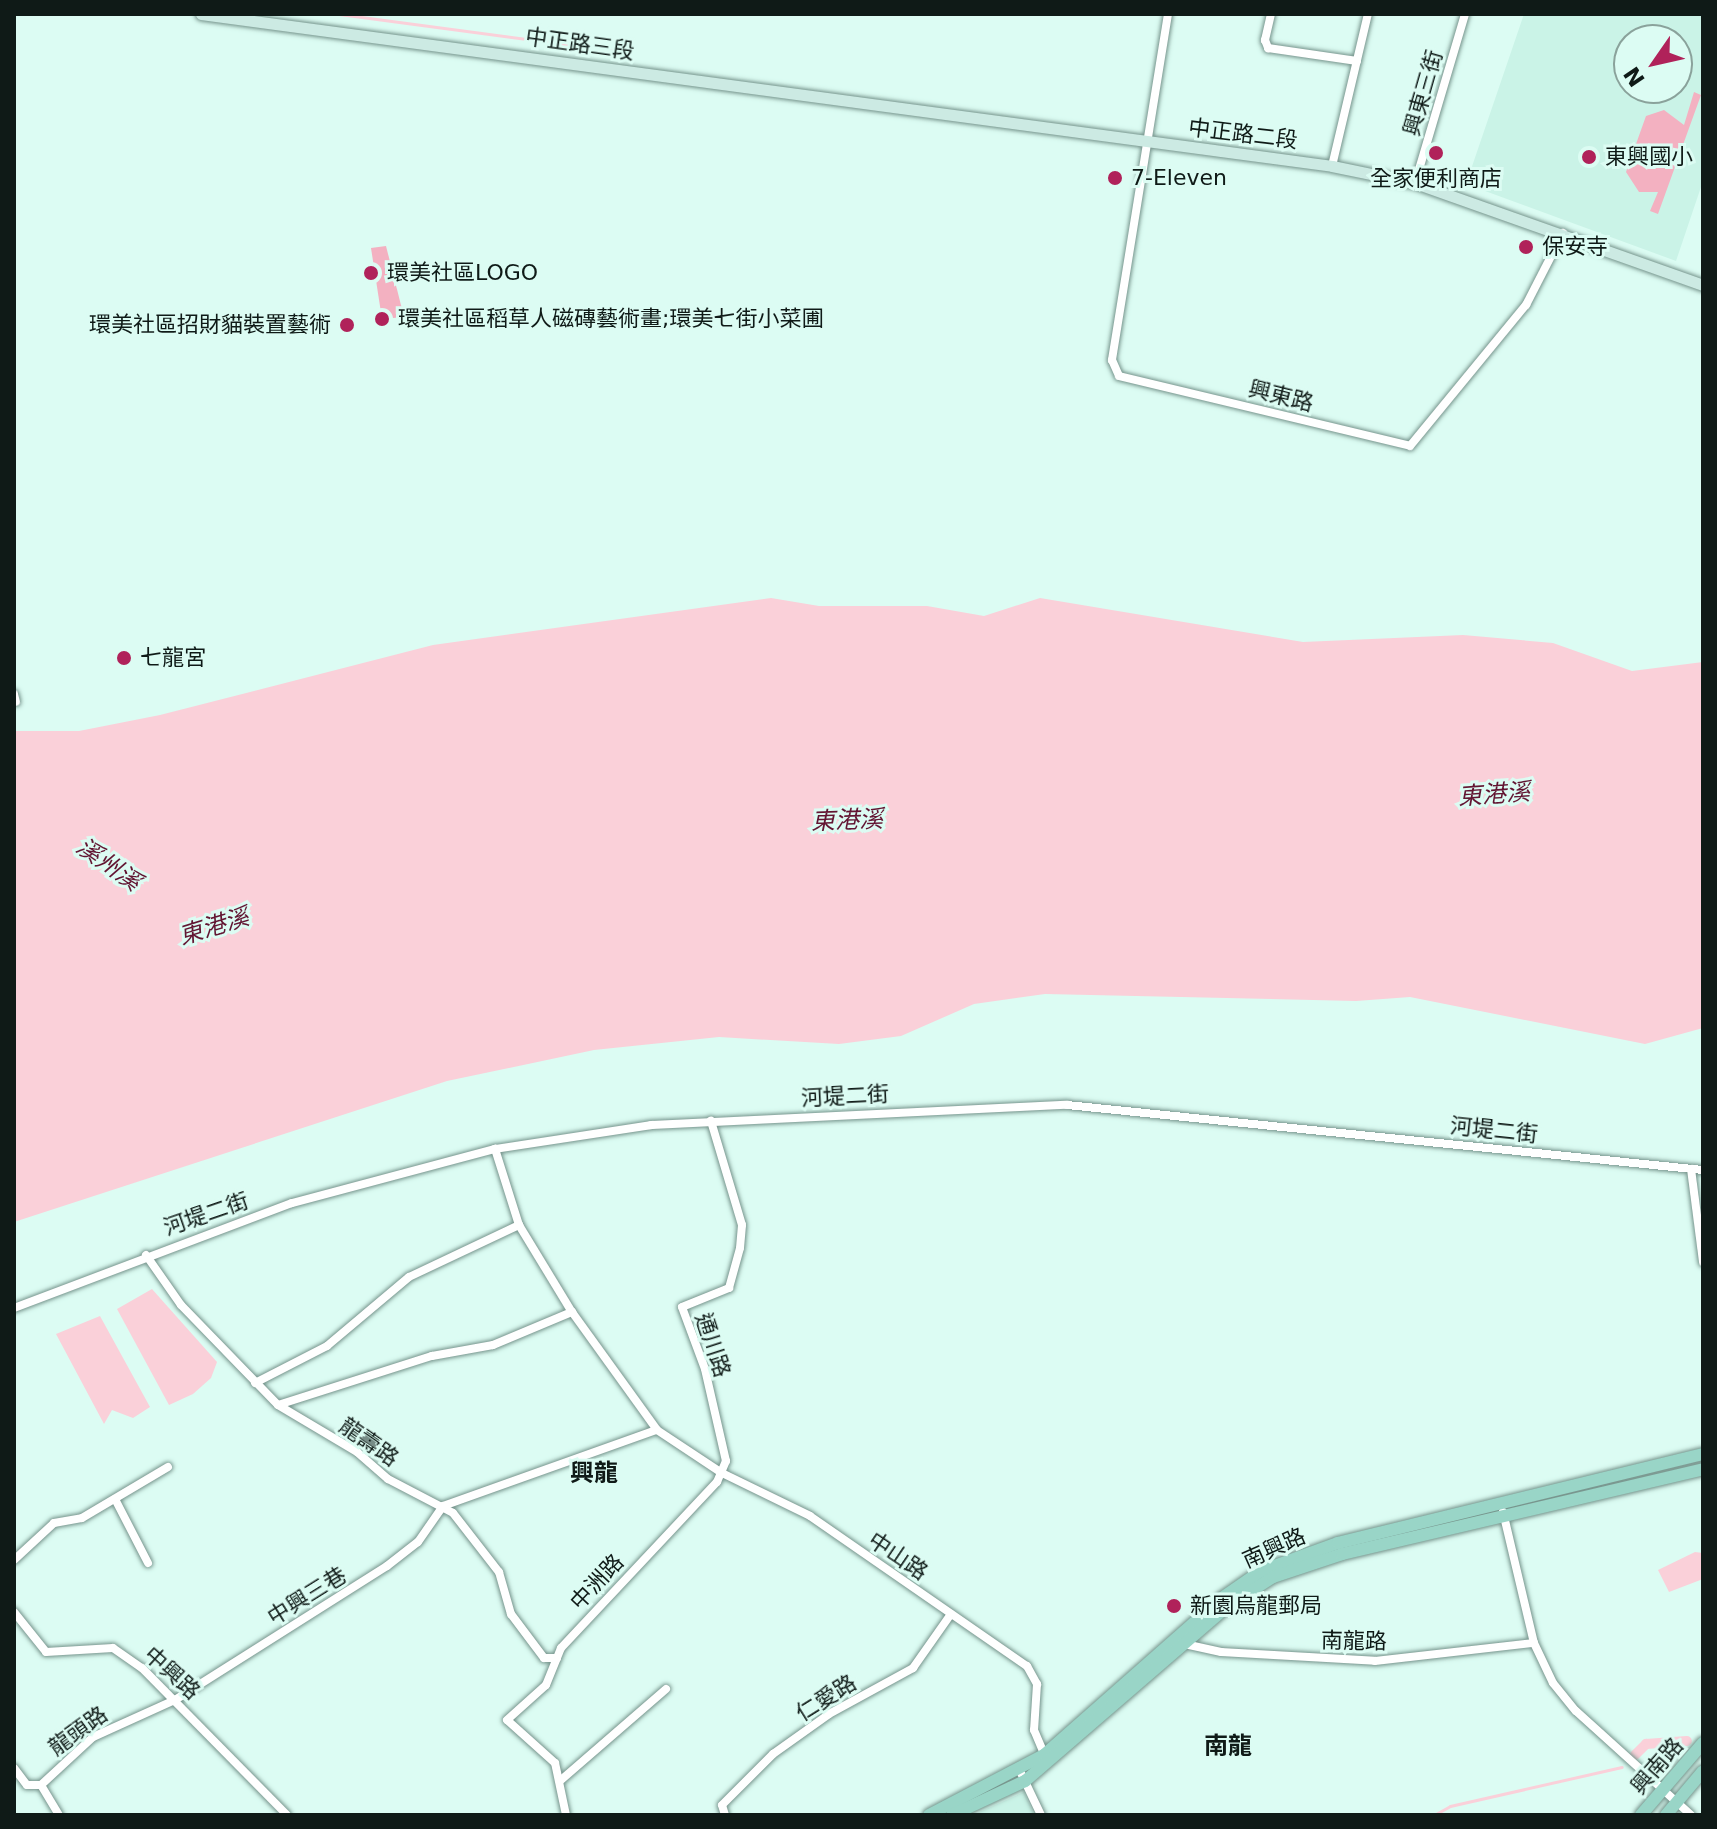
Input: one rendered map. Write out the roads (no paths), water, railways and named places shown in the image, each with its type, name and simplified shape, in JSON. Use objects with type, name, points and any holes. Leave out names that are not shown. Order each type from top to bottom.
[{"type":"main road","name":"中正路三段","points":[[201,14],[763,91]]},
{"type":"main road","name":"中正路二段","points":[[763,91],[1332,166],[1415,183],[1703,285]]},
{"type":"main road","name":"南興路","points":[[1180,1644],[1222,1598],[1294,1556],[1703,1454]]},
{"type":"main road","name":"南興路","points":[[952,1815],[1022,1776],[1047,1758],[1180,1644],[1228,1606],[1273,1577],[1342,1554],[1703,1469]]},
{"type":"main road","name":"興南路","points":[[1641,1815],[1703,1743]]},
{"type":"main road","name":"興南路","points":[[1666,1815],[1703,1771]]},
{"type":"main road","name":"南興路","points":[[929,1815],[1022,1776]]},
{"type":"street","points":[[1145,141],[1168,14]]},
{"type":"street","points":[[1271,14],[1265,40],[1268,48],[1357,61]]},
{"type":"street","points":[[1332,166],[1368,14]]},
{"type":"street","name":"興東三街","points":[[1415,183],[1465,14]]},
{"type":"street","name":"興東路","points":[[1145,141],[1112,360],[1119,376],[1410,446],[1526,305],[1563,233]]},
{"type":"street","name":"河堤二街","points":[[14,1308],[146,1255],[292,1203],[495,1149],[651,1125],[1067,1105],[1703,1170]]},
{"type":"street","name":"通川路","points":[[711,1121],[742,1225],[740,1248],[729,1288],[682,1307],[705,1369],[726,1461],[722,1473]]},
{"type":"street","name":"中山路","points":[[495,1149],[519,1225],[572,1312],[657,1430],[722,1473],[810,1516],[1027,1666],[1037,1684],[1034,1730],[1047,1758]]},
{"type":"street","points":[[1691,1169],[1703,1262]]},
{"type":"street","points":[[255,1383],[327,1346],[409,1277],[519,1225]]},
{"type":"street","name":"龍壽路","points":[[146,1255],[181,1305],[278,1405],[357,1452],[388,1479],[443,1506],[499,1572],[511,1614],[544,1658],[557,1658]]},
{"type":"street","points":[[278,1405],[432,1356],[493,1345],[572,1312]]},
{"type":"street","points":[[443,1506],[657,1430]]},
{"type":"street","points":[[14,1560],[54,1523],[82,1518],[168,1467]]},
{"type":"street","name":"中洲路","points":[[561,1780],[555,1763],[507,1720],[546,1685],[557,1658],[722,1473]]},
{"type":"street","points":[[115,1499],[148,1563]]},
{"type":"street","points":[[1501,1503],[1534,1643],[1553,1683],[1576,1711],[1691,1815]]},
{"type":"street","name":"中興三巷","points":[[175,1700],[408,1552],[443,1506]]},
{"type":"street","name":"中興路","points":[[14,1612],[46,1652],[113,1648],[175,1700],[287,1815]]},
{"type":"street","name":"仁愛路","points":[[725,1815],[722,1805],[773,1754],[829,1714],[913,1668],[951,1614]]},
{"type":"street","name":"南龍路","points":[[1180,1644],[1375,1661],[1534,1643]]},
{"type":"street","points":[[566,1815],[561,1780],[666,1689]]},
{"type":"street","name":"龍頭路","points":[[59,1815],[41,1785],[93,1737],[175,1700]]},
{"type":"street","points":[[14,1768],[27,1785],[41,1785]]},
{"type":"street","points":[[1022,1776],[1041,1815]]},
{"type":"water","points":[[771,598],[819,606],[927,606],[984,616],[1040,598],[1303,642],[1463,635],[1553,643],[1632,671],[1703,662],[1703,1028],[1645,1044],[1410,997],[1356,1001],[1045,994],[974,1004],[901,1036],[839,1044],[719,1037],[594,1050],[447,1081],[14,1222],[14,731],[79,731],[160,715],[433,645]]},
{"type":"water","points":[[152,1289],[217,1362],[211,1378],[193,1394],[169,1405],[117,1309]]},
{"type":"water","points":[[100,1316],[150,1407],[133,1418],[112,1410],[104,1424],[56,1334]]},
{"type":"water","points":[[1695,1552],[1703,1553],[1703,1579],[1669,1592],[1658,1570]]},
{"type":"waterway","points":[[339,14],[630,53]]},
{"type":"waterway","points":[[1635,1755],[1646,1744],[1687,1741]]},
{"type":"waterway","points":[[1434,1815],[1450,1806],[1622,1767]]},
{"type":"place","name":"全家便利商店","points":[[1436,153]]},
{"type":"place","name":"東興國小","points":[[1589,157]]},
{"type":"place","name":"7-Eleven","points":[[1115,178]]},
{"type":"place","name":"保安寺","points":[[1526,247]]},
{"type":"place","name":"環美社區LOGO","points":[[371,273]]},
{"type":"place","name":"環美社區稻草人磁磚藝術畫;環美七街小菜圃","points":[[382,319]]},
{"type":"place","name":"環美社區招財貓裝置藝術","points":[[347,325]]},
{"type":"place","name":"七龍宮","points":[[124,658]]},
{"type":"place","name":"新園烏龍郵局","points":[[1174,1606]]},
{"type":"district","name":"興龍","points":[[594,1474]]},
{"type":"district","name":"南龍","points":[[1228,1747]]},
{"type":"water label","name":"東港溪","points":[[1494,795]]},
{"type":"water label","name":"東港溪","points":[[847,821]]},
{"type":"water label","name":"溪州溪","points":[[108,865]]},
{"type":"water label","name":"東港溪","points":[[214,927]]}]
